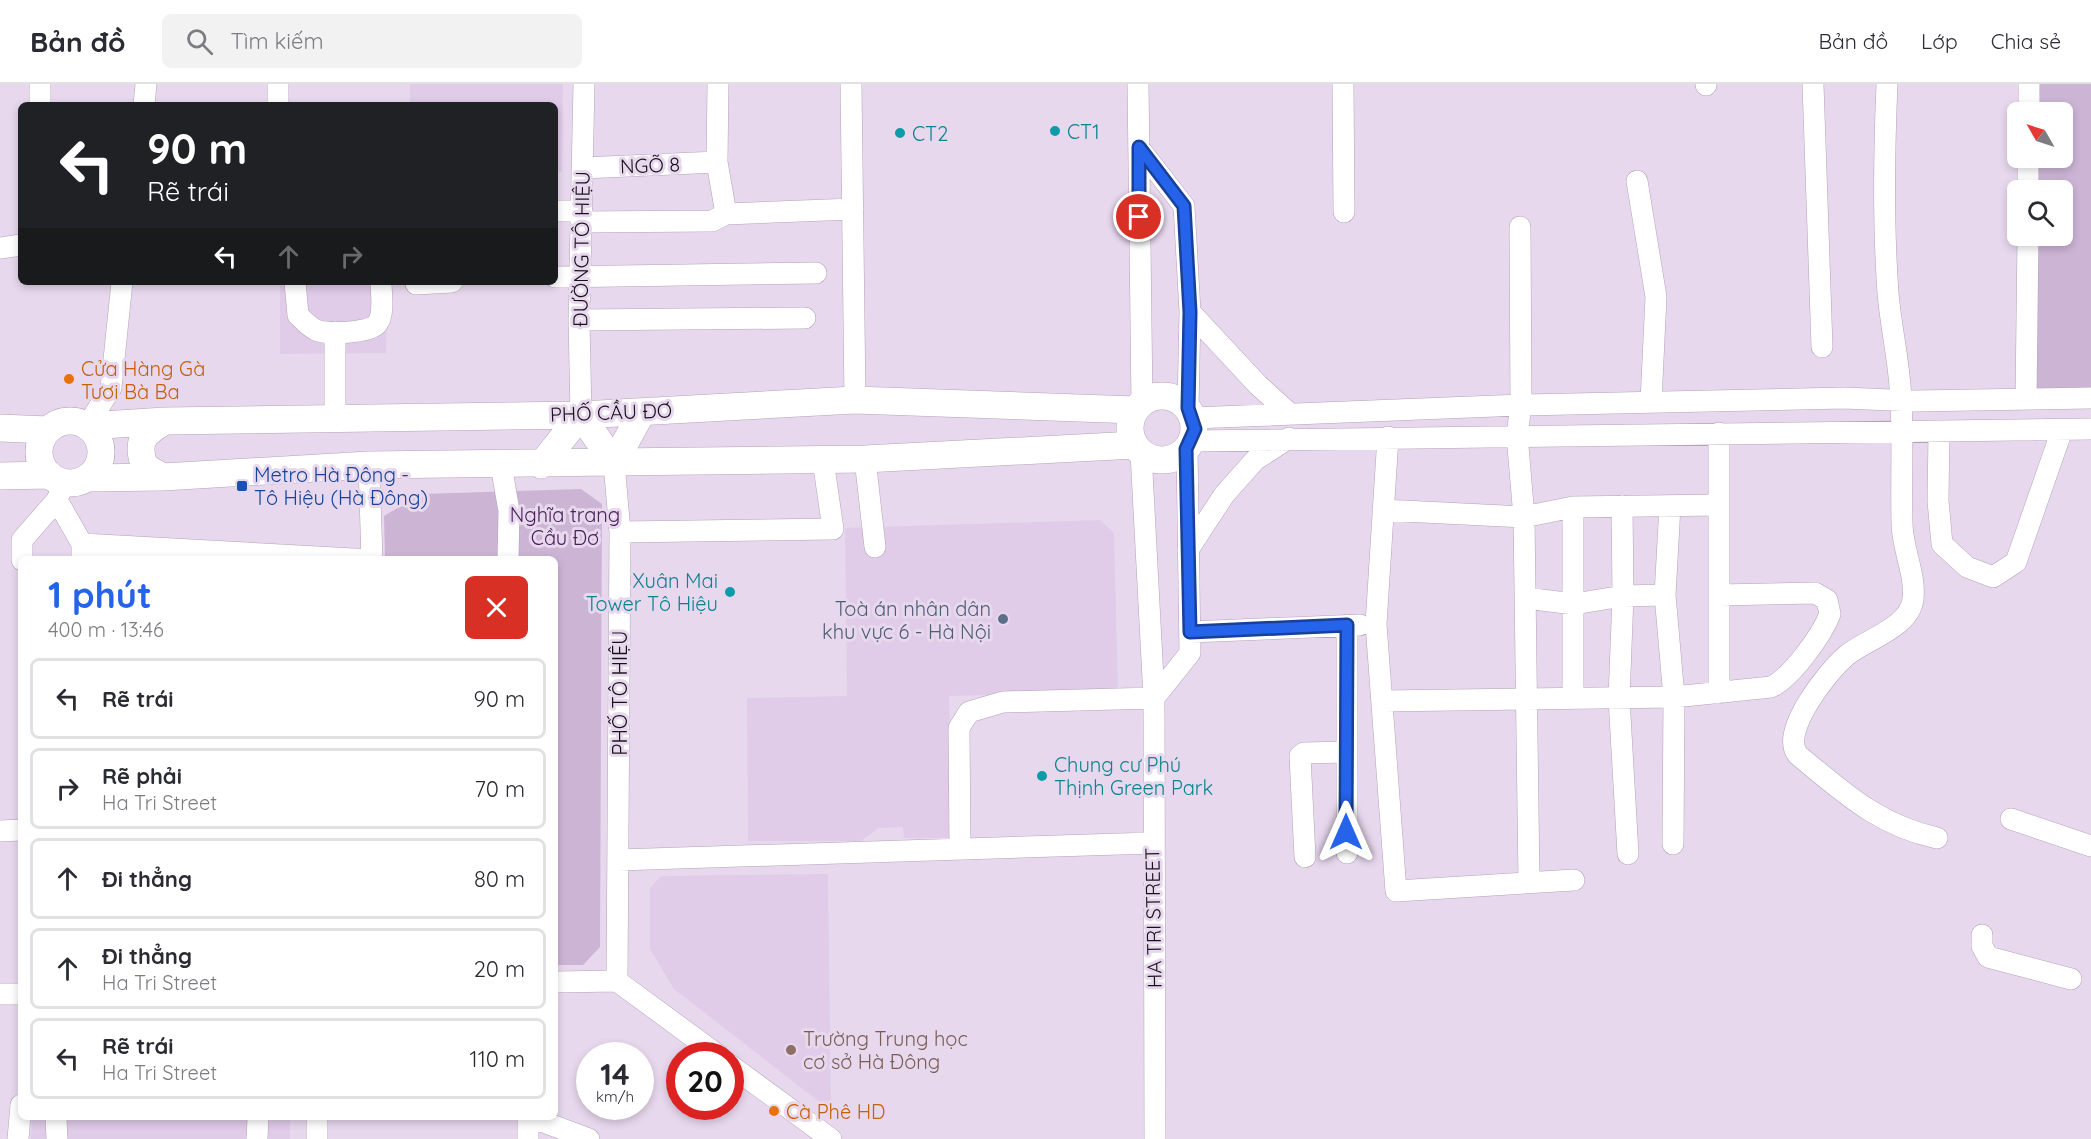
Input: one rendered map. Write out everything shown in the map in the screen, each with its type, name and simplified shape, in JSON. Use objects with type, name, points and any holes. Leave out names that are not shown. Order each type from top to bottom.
[{"type":"main road","points":[[0,476],[64,484],[369,465],[541,465],[823,460],[1138,449],[1159,460],[1179,456],[1190,429],[1170,396],[1159,395],[1138,406],[1130,427],[1138,449]]},
{"type":"main road","name":"PHỐ CẦU ĐƠ","points":[[87,426],[165,421],[334,417],[581,415],[855,400],[1138,406]]},
{"type":"main road","points":[[614,463],[642,412]]},
{"type":"main road","points":[[541,465],[581,415]]},
{"type":"main road","name":"PHỐ TÔ HIỆU","points":[[581,415],[614,463]]},
{"type":"main road","points":[[0,428],[48,430],[67,421],[87,426],[100,442],[101,452],[95,471],[64,484]]},
{"type":"main road","points":[[163,477],[145,467],[141,456],[142,440],[146,432],[165,421]]},
{"type":"main road","points":[[48,430],[39,448],[40,459],[64,484]]},
{"type":"street","points":[[40,84],[40,102]]},
{"type":"street","points":[[144,102],[146,84]]},
{"type":"street","points":[[278,84],[278,102]]},
{"type":"street","name":"ĐƯỜNG TÔ HIỆU","points":[[581,415],[579,320],[584,84]]},
{"type":"street","points":[[718,84],[717,162],[726,214]]},
{"type":"street","points":[[851,84],[855,400]]},
{"type":"street","points":[[1138,84],[1138,406]]},
{"type":"street","points":[[1343,84],[1344,212]]},
{"type":"street","points":[[1813,84],[1822,348]]},
{"type":"street","points":[[1887,84],[1885,145],[1888,292],[1904,400],[1902,537],[1912,584],[1913,602],[1893,628],[1847,654],[1835,666],[1819,686],[1795,729],[1792,744],[1798,755],[1868,811],[1914,833],[1937,838]]},
{"type":"street","points":[[2029,84],[2029,102]]},
{"type":"street","points":[[960,849],[959,728],[969,712],[1003,702],[1154,698],[1190,653],[1188,550],[1190,312],[1184,206],[1139,147]]},
{"type":"street","name":"NGÕ 8","points":[[583,168],[717,162]]},
{"type":"street","points":[[1637,180],[1656,297],[1651,402]]},
{"type":"street","points":[[558,212],[581,217],[712,221],[726,214],[853,209]]},
{"type":"street","points":[[1520,227],[1521,405],[1517,435],[1524,517],[1529,882]]},
{"type":"street","points":[[0,248],[18,245]]},
{"type":"street","points":[[2026,399],[2028,246]]},
{"type":"street","points":[[558,277],[816,273]]},
{"type":"street","points":[[87,426],[111,388],[122,285]]},
{"type":"street","points":[[295,285],[298,315],[318,331],[335,332],[368,331],[378,323],[381,312],[381,285]]},
{"type":"street","points":[[1190,312],[1258,385],[1290,414]]},
{"type":"street","points":[[579,320],[805,318]]},
{"type":"street","points":[[334,417],[335,332]]},
{"type":"street","points":[[1190,429],[1290,414],[1521,405],[1844,398],[1904,400],[2091,398]]},
{"type":"street","points":[[1190,429],[1289,438],[1936,433],[2091,429]]},
{"type":"street","points":[[1936,433],[1942,544],[1967,567],[1993,577],[2016,562],[2062,430]]},
{"type":"street","points":[[1719,433],[1719,693]]},
{"type":"street","points":[[1388,437],[1376,624],[1396,891],[1574,880]]},
{"type":"street","points":[[1188,550],[1224,495],[1255,460],[1289,438]]},
{"type":"street","name":"HA TRI STREET","points":[[1138,449],[1154,698],[1152,843],[1155,1139]]},
{"type":"street","points":[[865,459],[875,546]]},
{"type":"street","points":[[620,532],[833,530],[823,460]]},
{"type":"street","name":"PHỐ TÔ HIỆU","points":[[614,463],[620,532],[617,981]]},
{"type":"street","points":[[369,465],[372,556]]},
{"type":"street","points":[[501,465],[509,512],[508,556]]},
{"type":"street","points":[[64,484],[81,552],[238,556]]},
{"type":"street","points":[[22,556],[22,540],[64,484]]},
{"type":"street","points":[[1383,510],[1524,517],[1573,507],[1719,505]]},
{"type":"street","points":[[1622,506],[1623,596],[1619,698],[1628,854]]},
{"type":"street","points":[[1670,506],[1665,596],[1674,697],[1673,844]]},
{"type":"street","points":[[1573,507],[1573,699]]},
{"type":"street","points":[[1382,701],[1674,697],[1771,687],[1784,680],[1827,623],[1830,609],[1822,595],[1808,592],[1719,595]]},
{"type":"street","points":[[1525,598],[1574,604],[1623,596],[1665,596]]},
{"type":"street","points":[[1190,632],[1376,624]]},
{"type":"street","points":[[1347,625],[1347,853]]},
{"type":"street","points":[[1305,857],[1300,756],[1304,753],[1346,752]]},
{"type":"street","points":[[2011,819],[2091,846]]},
{"type":"street","points":[[0,831],[18,830]]},
{"type":"street","points":[[618,860],[1152,843]]},
{"type":"street","points":[[1982,935],[1982,946],[1988,957],[2071,979]]},
{"type":"street","points":[[558,982],[617,981],[700,1042]]},
{"type":"street","points":[[0,994],[18,994]]},
{"type":"street","points":[[744,1075],[831,1139]]},
{"type":"street","points":[[56,1120],[57,1139]]},
{"type":"street","points":[[257,1139],[258,1120]]},
{"type":"street","points":[[317,1120],[317,1139]]},
{"type":"street","points":[[528,1120],[528,1139]]},
{"type":"street","points":[[538,1120],[589,1139]]},
{"type":"shaded area","points":[[410,84],[563,84],[562,172],[558,173],[558,102],[410,102]]},
{"type":"shaded area","points":[[280,285],[387,285],[386,353],[280,354]]},
{"type":"shaded area","points":[[1100,520],[1114,533],[1118,692],[949,696],[953,838],[904,838],[903,827],[878,828],[861,841],[748,841],[747,698],[847,696],[845,528]]},
{"type":"shaded area","name":"Trường Trung học cơ sở Hà Đông","points":[[828,874],[831,1111],[674,989],[650,949],[650,888],[661,876]]},
{"type":"shaded area","points":[[32,1120],[290,1120],[290,1139],[31,1139]]},
{"type":"green space","points":[[2031,84],[2091,84],[2091,398],[2034,399],[2032,246],[2073,246],[2073,180],[2032,180],[2031,168],[2073,168],[2073,102],[2031,102]]},
{"type":"green space","name":"Nghĩa trang Cầu Đơ","points":[[581,489],[602,504],[600,947],[583,965],[558,965],[558,556],[385,556],[384,516],[421,494]]},
{"type":"place","name":"CT1","points":[[1055,131]]},
{"type":"place","name":"CT2","points":[[900,133]]},
{"type":"place","name":"Cửa Hàng Gà Tươi Bà Ba","points":[[69,379]]},
{"type":"place","name":"Metro Hà Đông - Tô Hiệu (Hà Đông)","points":[[242,486]]},
{"type":"place","name":"Xuân Mai Tower Tô Hiệu","points":[[730,592]]},
{"type":"place","name":"Toà án nhân dân khu vực 6 - Hà Nội","points":[[1003,619]]},
{"type":"place","name":"Chung cư Phú Thịnh Green Park","points":[[1042,776]]},
{"type":"place","name":"Trường Trung học cơ sở Hà Đông","points":[[791,1050]]},
{"type":"place","name":"Cà Phê HD","points":[[774,1111]]},
{"type":"route","points":[[1139,217],[1139,147],[1184,206],[1190,312],[1188,408],[1195,429],[1192,441],[1186,449],[1190,632],[1347,625],[1346,832]]}]
